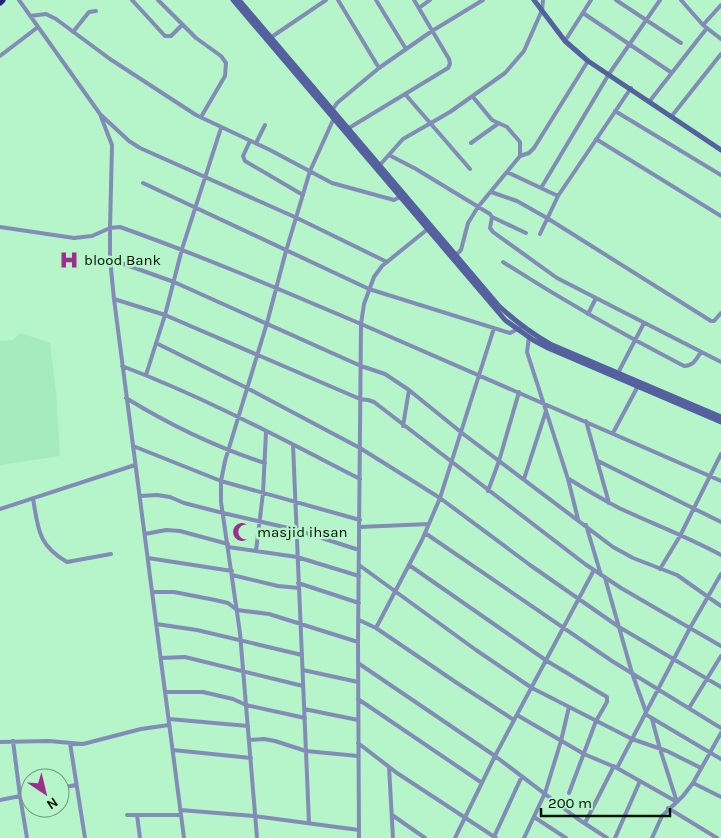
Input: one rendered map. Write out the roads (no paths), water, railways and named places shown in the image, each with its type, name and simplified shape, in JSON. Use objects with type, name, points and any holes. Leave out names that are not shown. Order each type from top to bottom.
[{"type":"main road","points":[[233,0],[270,39]]},
{"type":"main road","points":[[239,0],[400,197],[456,255],[519,328]]},
{"type":"main road","points":[[534,0],[565,42],[588,61],[631,88],[719,149]]},
{"type":"main road","points":[[334,114],[349,128],[495,309],[519,328],[548,348],[721,417]]},
{"type":"main road","points":[[530,335],[618,372],[639,384],[721,422]]},
{"type":"street","points":[[19,0],[100,114],[129,141],[140,148],[297,218],[387,262]]},
{"type":"street","points":[[132,0],[165,36],[171,36],[182,25]]},
{"type":"street","points":[[158,0],[196,38],[221,56],[226,63],[224,76],[200,117]]},
{"type":"street","points":[[270,39],[326,0]]},
{"type":"street","points":[[338,0],[379,68]]},
{"type":"street","points":[[376,0],[406,49]]},
{"type":"street","points":[[349,128],[448,68],[450,64],[449,59],[414,0]]},
{"type":"street","points":[[419,8],[430,0]]},
{"type":"street","points":[[256,838],[251,758],[237,610],[223,513],[221,481],[228,451],[310,171],[334,114],[336,103],[379,68],[432,30],[483,0]]},
{"type":"street","points":[[380,166],[403,139],[474,97],[505,73],[524,51],[542,10],[544,0]]},
{"type":"street","points":[[565,42],[591,0]]},
{"type":"street","points":[[616,0],[681,43]]},
{"type":"street","points":[[541,188],[609,74],[660,0]]},
{"type":"street","points":[[681,0],[705,26],[721,39]]},
{"type":"street","points":[[649,102],[721,5]]},
{"type":"street","points":[[73,32],[89,12],[96,11]]},
{"type":"street","points":[[583,13],[672,73]]},
{"type":"street","points":[[30,16],[46,14],[56,19],[110,59],[200,117],[256,143],[332,183],[365,194],[394,200],[400,197]]},
{"type":"street","points":[[0,56],[38,27]]},
{"type":"street","points":[[671,117],[721,54]]},
{"type":"street","points":[[456,255],[461,250],[468,223],[478,207],[520,156],[529,153],[534,148],[588,61]]},
{"type":"street","points":[[540,234],[558,196],[631,88]]},
{"type":"street","points":[[405,94],[470,169]]},
{"type":"street","points":[[474,97],[492,120],[507,127],[520,142],[520,156]]},
{"type":"street","points":[[615,111],[721,175]]},
{"type":"street","points":[[100,114],[112,145],[110,259],[114,300],[184,838]]},
{"type":"street","points":[[471,142],[499,123]]},
{"type":"street","points":[[256,143],[264,125]]},
{"type":"street","points":[[146,375],[165,315],[182,249],[222,128]]},
{"type":"street","points":[[596,139],[721,216]]},
{"type":"street","points":[[250,141],[243,156],[244,161],[304,195]]},
{"type":"street","points":[[719,149],[721,141]]},
{"type":"street","points":[[390,155],[416,168],[492,217],[526,233]]},
{"type":"street","points":[[507,172],[558,196]]},
{"type":"street","points":[[143,183],[369,289],[510,333],[519,328]]},
{"type":"street","points":[[491,192],[517,201],[547,218],[711,322],[714,322],[721,313]]},
{"type":"street","points":[[492,217],[490,228],[493,232],[557,278],[721,362]]},
{"type":"street","points":[[0,228],[74,238],[92,236],[110,228],[120,227],[182,249],[276,287],[480,374],[721,481]]},
{"type":"street","points":[[359,838],[358,642],[361,324],[364,304],[374,277],[382,266],[429,228]]},
{"type":"street","points":[[110,259],[174,282],[361,366],[385,374],[409,390],[462,433],[613,547],[687,582],[721,606]]},
{"type":"street","points":[[503,262],[588,314],[684,366],[690,366],[694,363],[701,352]]},
{"type":"street","points":[[588,314],[596,298]]},
{"type":"street","points":[[114,300],[165,315],[360,399],[374,402],[452,464],[594,570],[721,646]]},
{"type":"street","points":[[618,372],[644,323]]},
{"type":"street","points":[[376,628],[409,566],[440,498],[494,328]]},
{"type":"street","points":[[530,335],[527,352],[568,479],[578,519]]},
{"type":"street","points":[[156,343],[247,388],[360,448],[440,498],[619,627],[721,687]]},
{"type":"street","points":[[122,366],[146,375],[238,418],[360,479]]},
{"type":"street","points":[[613,433],[639,384]]},
{"type":"street","points":[[403,426],[409,390]]},
{"type":"street","points":[[488,491],[499,461],[519,392]]},
{"type":"street","points":[[126,398],[180,429],[228,451],[264,463]]},
{"type":"street","points":[[524,479],[546,411]]},
{"type":"street","points":[[586,421],[609,503]]},
{"type":"street","points":[[256,551],[263,493],[266,432]]},
{"type":"street","points":[[293,445],[309,823]]},
{"type":"street","points":[[133,446],[221,481],[360,520]]},
{"type":"street","points":[[660,569],[680,536],[721,454]]},
{"type":"street","points":[[598,461],[721,522]]},
{"type":"street","points":[[0,509],[135,464]]},
{"type":"street","points":[[568,479],[609,503],[697,542],[721,555]]},
{"type":"street","points":[[140,496],[157,495],[170,497],[184,503],[297,530],[359,550]]},
{"type":"street","points":[[33,498],[39,533],[44,543],[54,554],[67,562],[111,554]]},
{"type":"street","points":[[360,527],[429,524]]},
{"type":"street","points":[[586,525],[646,713],[652,719],[721,759]]},
{"type":"street","points":[[144,534],[166,530],[180,531],[228,546],[297,557],[359,576]]},
{"type":"street","points":[[425,533],[632,673],[721,728]]},
{"type":"street","points":[[148,558],[232,573],[278,586],[299,585],[359,603]]},
{"type":"street","points":[[359,565],[532,688],[632,739],[660,749],[701,768]]},
{"type":"street","points":[[409,566],[547,661],[607,697],[607,702],[596,721],[569,793]]},
{"type":"street","points":[[455,838],[495,756],[594,570]]},
{"type":"street","points":[[585,823],[721,574]]},
{"type":"street","points":[[152,592],[174,592],[228,603],[237,610],[269,614],[358,642]]},
{"type":"street","points":[[359,620],[376,628],[457,684],[514,720]]},
{"type":"street","points":[[156,624],[197,630],[302,655]]},
{"type":"street","points":[[689,708],[721,656]]},
{"type":"street","points":[[161,658],[185,657],[304,686]]},
{"type":"street","points":[[358,663],[495,756],[608,838]]},
{"type":"street","points":[[303,670],[358,682]]},
{"type":"street","points":[[165,692],[203,692],[233,699],[246,705],[304,718]]},
{"type":"street","points":[[358,699],[482,783]]},
{"type":"street","points":[[524,838],[545,793],[569,707]]},
{"type":"street","points":[[304,709],[358,720]]},
{"type":"street","points":[[517,715],[584,754],[616,767],[677,802]]},
{"type":"street","points":[[168,719],[248,726]]},
{"type":"street","points":[[652,719],[677,802]]},
{"type":"street","points":[[0,742],[49,741],[83,744],[169,725]]},
{"type":"street","points":[[652,838],[662,816],[693,783],[721,733]]},
{"type":"street","points":[[249,740],[275,741],[306,751],[358,756]]},
{"type":"street","points":[[0,800],[20,796],[13,741]]},
{"type":"street","points":[[70,743],[85,838]]},
{"type":"street","points":[[358,743],[389,767],[495,837],[522,776]]},
{"type":"street","points":[[173,750],[251,758]]},
{"type":"street","points":[[389,767],[393,838]]},
{"type":"street","points":[[615,838],[640,781]]},
{"type":"street","points":[[693,783],[721,798]]},
{"type":"street","points":[[70,786],[76,785]]},
{"type":"street","points":[[668,808],[717,838]]},
{"type":"street","points":[[180,810],[254,816],[359,830]]},
{"type":"street","points":[[127,815],[181,815]]},
{"type":"street","points":[[137,815],[140,838]]},
{"type":"street","points":[[392,815],[425,838]]},
{"type":"street","points":[[534,817],[566,838]]},
{"type":"street","points":[[24,818],[27,838]]},
{"type":"place","name":"blood Bank","points":[[69,260]]},
{"type":"place","name":"masjid ihsan","points":[[242,532]]}]
